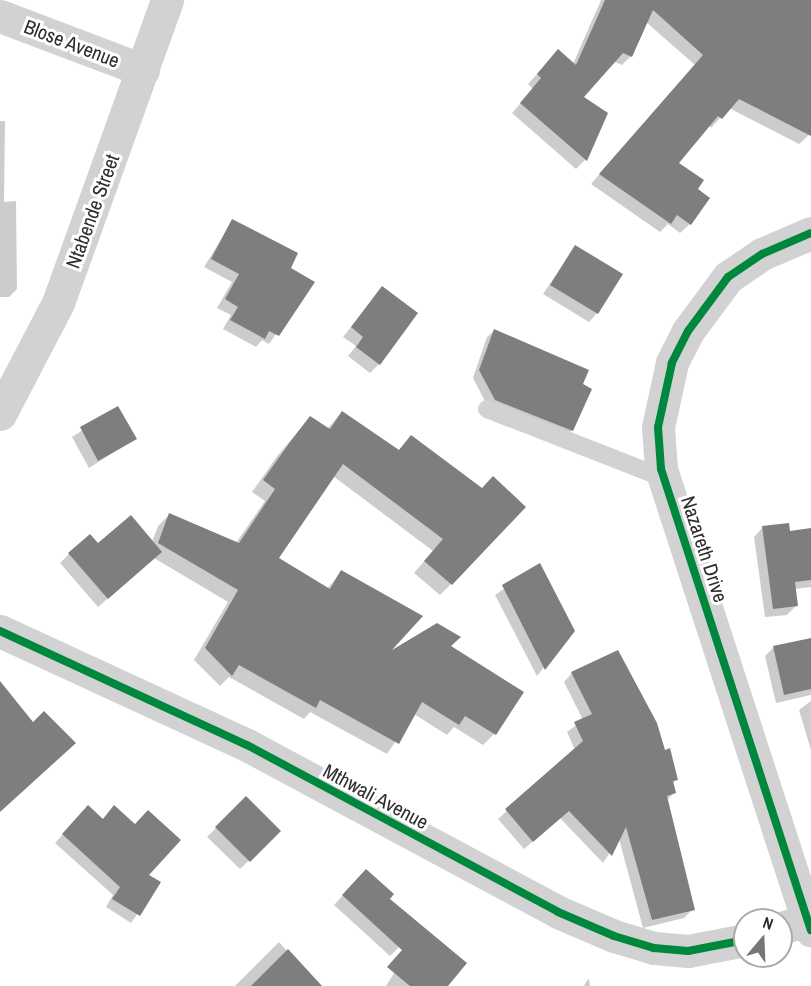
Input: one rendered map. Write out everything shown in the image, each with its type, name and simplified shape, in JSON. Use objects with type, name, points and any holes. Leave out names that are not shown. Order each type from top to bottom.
[{"type":"street","name":"Ntabende Street","points":[[0,414],[58,303],[167,0]]},
{"type":"street","name":"Blose Avenue","points":[[0,16],[143,70]]},
{"type":"street","name":"Nazareth Drive","points":[[800,926],[664,478],[658,426],[662,396],[672,363],[688,331],[728,277],[762,254],[811,233]]},
{"type":"street","name":"Mthwali Avenue","points":[[0,631],[247,745],[558,912],[614,936],[654,948],[688,951],[733,942]]},
{"type":"lane","points":[[487,409],[664,478]]},
{"type":"building","points":[[605,0],[811,0],[811,136],[739,99],[722,119],[718,116],[679,163],[704,180],[698,189],[710,198],[691,225],[677,215],[671,224],[599,174],[703,55],[653,10],[632,57],[623,53],[584,97],[608,113],[587,161],[520,103],[541,78],[537,74],[558,49],[576,65]]},
{"type":"building","points":[[232,219],[298,253],[291,268],[315,282],[279,336],[269,331],[265,339],[230,320],[238,307],[225,299],[239,274],[211,259]]},
{"type":"building","points":[[575,245],[623,274],[598,314],[550,285]]},
{"type":"building","points":[[382,286],[418,313],[380,365],[356,347],[363,337],[351,327]]},
{"type":"building","points":[[494,329],[589,370],[583,384],[592,389],[573,431],[495,400],[479,370]]},
{"type":"building","points":[[118,406],[137,439],[98,461],[80,427]]},
{"type":"building","points":[[342,411],[399,450],[411,435],[482,488],[493,476],[526,507],[452,585],[424,561],[443,539],[343,464],[279,558],[330,589],[341,570],[423,616],[392,650],[437,623],[461,637],[451,646],[524,692],[496,735],[465,716],[459,725],[422,702],[399,744],[320,700],[316,708],[239,665],[232,676],[205,648],[238,590],[158,543],[169,513],[239,543],[275,489],[263,480],[310,416],[330,429]]},
{"type":"building","points":[[131,515],[162,552],[108,599],[68,553],[90,534],[98,543]]},
{"type":"building","points":[[789,523],[790,531],[811,528],[811,580],[795,582],[798,606],[773,609],[762,526]]},
{"type":"building","points":[[540,563],[575,631],[545,670],[502,585]]},
{"type":"building","points":[[811,638],[811,689],[784,695],[773,646]]},
{"type":"building","points":[[618,650],[657,723],[665,750],[670,748],[678,780],[673,781],[676,793],[667,796],[695,910],[652,920],[626,827],[612,856],[569,811],[533,842],[505,809],[583,741],[574,722],[592,714],[571,672]]},
{"type":"building","points":[[0,681],[33,722],[44,711],[76,743],[0,812]]},
{"type":"building","points":[[246,796],[281,831],[250,862],[215,827]]},
{"type":"building","points":[[88,805],[103,819],[114,805],[135,824],[148,810],[181,840],[149,875],[161,882],[140,916],[112,899],[120,887],[62,834]]},
{"type":"building","points":[[366,869],[394,894],[390,899],[467,963],[448,986],[410,986],[387,967],[402,950],[342,895]]},
{"type":"building","points":[[288,949],[322,986],[251,986]]},
{"type":"cycle path","points":[[811,233],[762,254],[728,277],[688,331],[672,363],[658,427],[661,469],[811,930]]},
{"type":"cycle path","points":[[0,631],[247,745],[558,912],[614,936],[654,948],[688,951],[733,942]]}]
